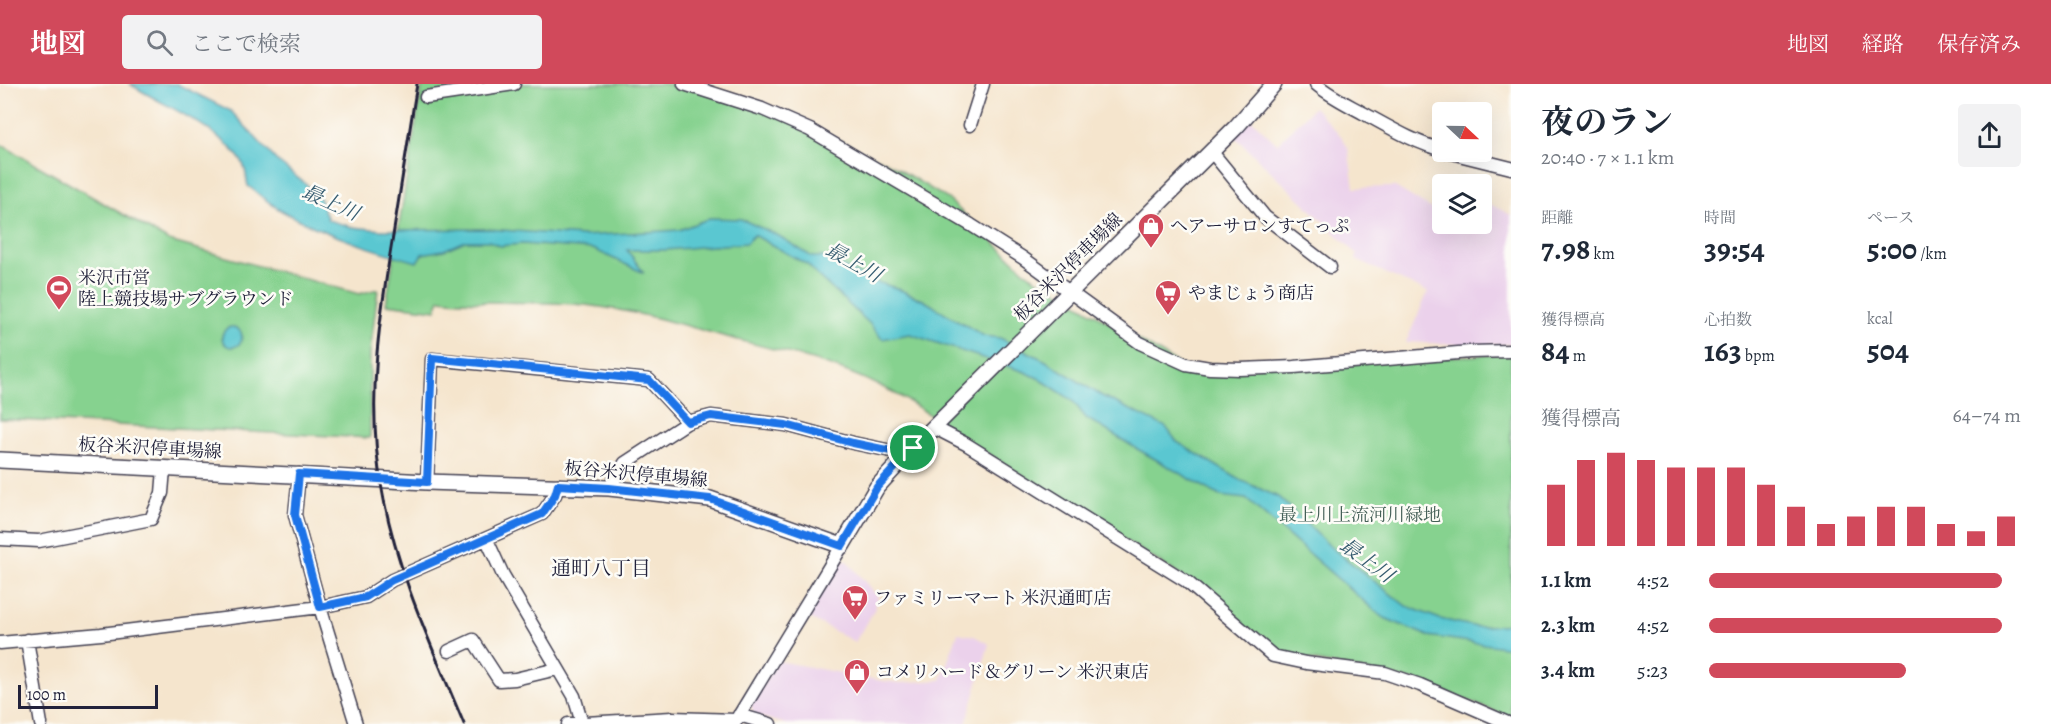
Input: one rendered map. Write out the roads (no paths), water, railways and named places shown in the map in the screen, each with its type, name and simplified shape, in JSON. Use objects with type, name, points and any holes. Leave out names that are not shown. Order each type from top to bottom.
[{"type":"main road","name":"板谷米沢停車場線","points":[[0,460],[427,482],[609,488],[710,499],[842,546],[877,487],[913,448],[1211,152],[1274,84]]},
{"type":"street","points":[[426,98],[514,84]]},
{"type":"street","points":[[684,84],[762,109],[810,130],[971,225],[1066,296],[1140,343],[1186,364],[1210,368],[1294,367],[1470,352],[1511,351]]},
{"type":"street","points":[[970,125],[983,84]]},
{"type":"street","points":[[1316,84],[1326,93],[1397,132],[1432,147]]},
{"type":"street","points":[[1211,152],[1265,217],[1330,267]]},
{"type":"street","points":[[1488,162],[1511,168]]},
{"type":"street","points":[[427,482],[432,358],[649,380],[688,422]]},
{"type":"street","points":[[609,488],[625,463],[688,422],[711,416],[786,425],[901,453],[913,448]]},
{"type":"street","points":[[938,424],[966,444],[1186,581],[1273,656],[1385,674],[1420,685],[1510,724]]},
{"type":"street","points":[[0,539],[39,541],[151,519],[162,493],[164,469]]},
{"type":"street","points":[[299,474],[295,515],[356,724]]},
{"type":"street","points":[[0,643],[101,634],[320,607],[366,597],[392,580],[542,514],[555,495],[558,485]]},
{"type":"street","points":[[487,540],[503,575],[574,696],[582,723]]},
{"type":"street","points":[[736,720],[842,546]]},
{"type":"street","points":[[27,640],[41,724]]},
{"type":"street","points":[[449,651],[473,640],[499,680],[515,679],[557,669]]},
{"type":"street","points":[[568,724],[672,718],[736,720],[770,724]]},
{"type":"water","points":[[130,84],[177,84],[231,111],[278,162],[318,194],[328,220],[352,227],[382,230],[488,229],[582,236],[679,230],[710,218],[741,219],[779,236],[812,257],[823,257],[870,280],[923,300],[984,336],[1000,338],[1046,361],[1102,396],[1166,427],[1177,442],[1240,480],[1278,497],[1332,548],[1406,606],[1440,619],[1477,627],[1511,624],[1511,648],[1428,636],[1382,617],[1246,499],[1220,496],[1139,450],[1086,418],[1072,400],[1025,372],[910,334],[882,339],[869,323],[808,265],[754,235],[746,243],[665,250],[627,250],[644,273],[593,249],[522,244],[499,246],[489,241],[465,241],[444,250],[422,254],[417,262],[331,234],[298,220],[278,208],[248,186],[243,163],[217,136],[204,126]]},
{"type":"water","points":[[232,327],[239,330],[242,337],[239,344],[232,347],[225,344],[222,337],[225,330]]},
{"type":"railway","points":[[417,84],[379,331],[375,394],[377,457],[396,549],[428,637],[464,724]]},
{"type":"place","name":"ヘアーサロンすてっぷ","points":[[1151,249]]},
{"type":"place","name":"米沢市営 陸上競技場サブグラウンド","points":[[59,311]]},
{"type":"place","name":"やまじょう商店","points":[[1168,316]]},
{"type":"place","name":"ファミリーマート 米沢通町店","points":[[855,621]]},
{"type":"place","name":"コメリハード＆グリーン 米沢東店","points":[[857,695]]},
{"type":"district","name":"通町八丁目","points":[[601,568]]},
{"type":"water label","name":"最上川","points":[[331,202]]},
{"type":"water label","name":"最上川","points":[[854,262]]},
{"type":"water label","name":"最上川","points":[[1367,560]]},
{"type":"park label","name":"最上川上流河川緑地","points":[[1360,515]]}]
